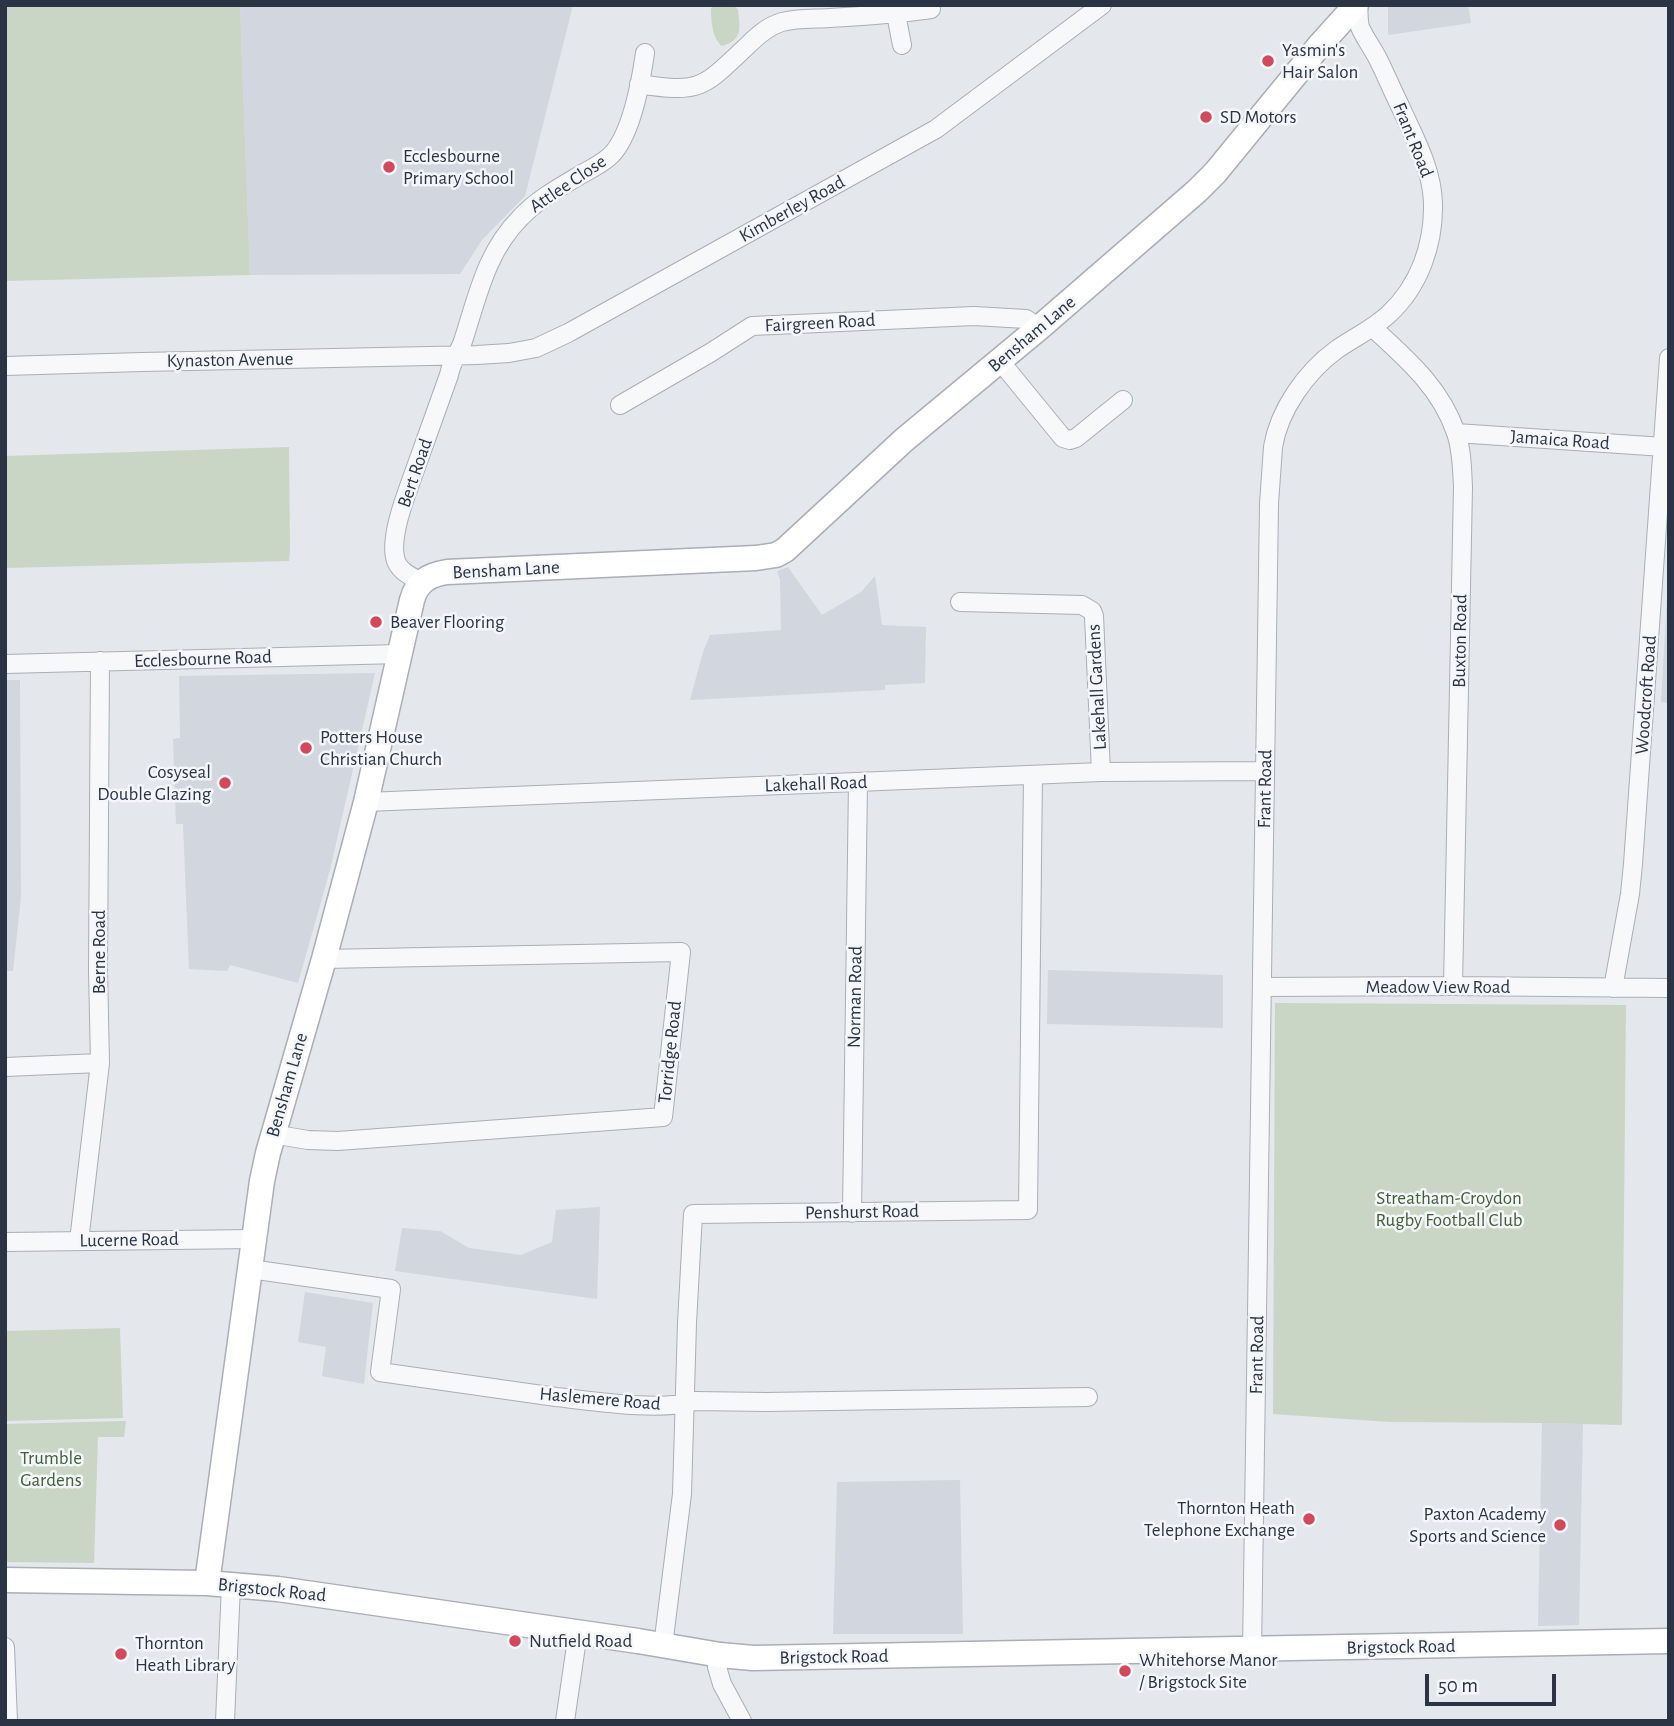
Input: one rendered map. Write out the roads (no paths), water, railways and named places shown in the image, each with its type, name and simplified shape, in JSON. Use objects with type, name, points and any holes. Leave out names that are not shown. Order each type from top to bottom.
[{"type":"street","name":"Kimberley Road","points":[[456,356],[528,350],[568,333],[936,130],[1102,5]]},
{"type":"street","name":"Frant Road","points":[[1252,1650],[1270,467],[1274,439],[1283,414],[1309,375],[1333,352],[1372,327],[1396,307],[1418,276],[1429,245],[1433,206],[1430,175],[1426,164],[1379,60],[1360,27],[1357,5]]},
{"type":"street","name":"Bensham Lane","points":[[219,1584],[250,1269],[262,1181],[272,1134],[324,959],[366,802],[414,594],[421,582],[431,575],[447,572],[756,558],[776,555],[785,550],[904,440],[1176,210],[1214,173],[1319,46],[1357,5]]},
{"type":"street","points":[[639,84],[684,89],[706,82],[716,76],[758,35],[769,27],[788,20],[896,14],[931,9]]},
{"type":"street","points":[[896,14],[902,45]]},
{"type":"street","name":"Attlee Close","points":[[456,356],[484,275],[499,243],[518,219],[540,200],[597,165],[612,153],[621,140],[639,84],[645,52]]},
{"type":"street","name":"Fairgreen Road","points":[[620,405],[752,326],[974,316],[1026,319],[1039,328]]},
{"type":"street","name":"Buxton Road","points":[[1372,327],[1423,376],[1444,408],[1456,433],[1461,459],[1463,487],[1454,986]]},
{"type":"street","name":"Kynaston Avenue","points":[[5,366],[456,356]]},
{"type":"street","name":"Bert Road","points":[[421,582],[404,572],[397,564],[394,550],[397,527],[456,356]]},
{"type":"street","name":"Woodcroft Road","points":[[1613,988],[1633,864],[1669,358]]},
{"type":"street","points":[[1000,361],[1063,438],[1076,438],[1123,400]]},
{"type":"street","name":"Jamaica Road","points":[[1456,433],[1664,447]]},
{"type":"street","name":"Lakehall Gardens","points":[[960,602],[1082,605],[1093,611],[1101,772]]},
{"type":"street","name":"Ecclesbourne Road","points":[[5,664],[400,654]]},
{"type":"street","name":"Berne Road","points":[[79,1241],[100,1063],[100,662]]},
{"type":"street","name":"Lakehall Road","points":[[366,802],[1101,772],[1265,771]]},
{"type":"street","name":"Penshurst Road","points":[[663,1646],[682,1494],[693,1214],[1028,1210],[1033,775]]},
{"type":"street","name":"Norman Road","points":[[852,1213],[858,782]]},
{"type":"street","name":"Torridge Road","points":[[272,1134],[308,1140],[338,1141],[663,1117],[681,952],[324,959]]},
{"type":"street","name":"Meadow View Road","points":[[1263,987],[1669,988]]},
{"type":"street","points":[[5,1067],[100,1063]]},
{"type":"street","name":"Lucerne Road","points":[[5,1242],[254,1239]]},
{"type":"street","name":"Haslemere Road","points":[[250,1269],[391,1289],[380,1372],[587,1401],[641,1405],[684,1404],[695,1401],[1088,1397]]},
{"type":"street","name":"Brigstock Road","points":[[5,1580],[219,1584],[278,1589],[753,1658],[1669,1641]]},
{"type":"street","points":[[219,1584],[225,1721]]},
{"type":"street","points":[[565,1721],[578,1632]]},
{"type":"street","points":[[5,1647],[8,1721]]},
{"type":"street","points":[[720,1655],[717,1667],[722,1684],[742,1721]]},
{"type":"place","name":"Yasmin's Hair Salon","points":[[1268,61]]},
{"type":"place","name":"SD Motors","points":[[1206,117]]},
{"type":"place","name":"Ecclesbourne Primary School","points":[[389,167]]},
{"type":"place","name":"Beaver Flooring","points":[[376,622]]},
{"type":"place","name":"Potters House Christian Church","points":[[306,748]]},
{"type":"place","name":"Cosyseal Double Glazing","points":[[225,783]]},
{"type":"place","name":"Thornton Heath Telephone Exchange","points":[[1309,1519]]},
{"type":"place","name":"Paxton Academy Sports and Science","points":[[1560,1525]]},
{"type":"place","name":"Nutfield Road","points":[[515,1641]]},
{"type":"place","name":"Thornton Heath Library","points":[[121,1654]]},
{"type":"place","name":"Whitehorse Manor / Brigstock Site","points":[[1125,1671]]},
{"type":"park label","name":"Streatham-Croydon Rugby Football Club","points":[[1449,1209]]},
{"type":"park label","name":"Trumble Gardens","points":[[51,1469]]}]
